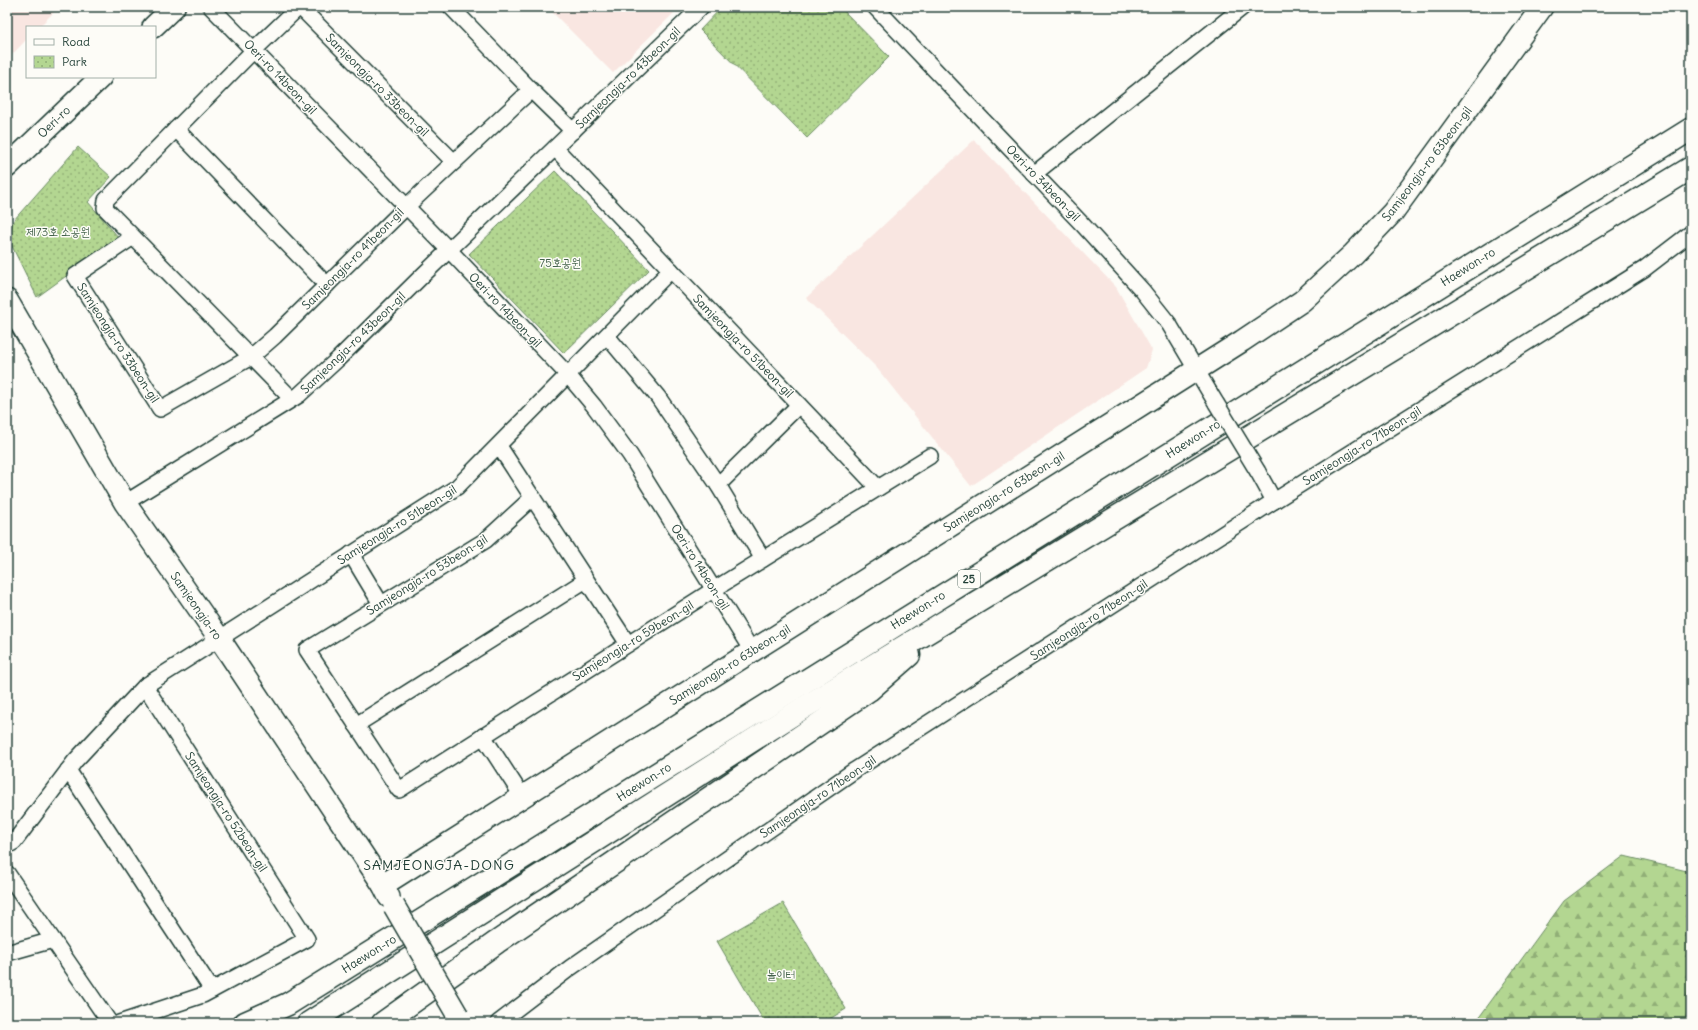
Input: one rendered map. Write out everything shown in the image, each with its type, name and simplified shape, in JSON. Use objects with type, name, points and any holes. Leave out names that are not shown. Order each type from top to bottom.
[{"type":"highway","points":[[1643,158],[1691,120]]},
{"type":"highway","name":"Haewon-ro","points":[[245,1023],[288,1004],[1691,129]]},
{"type":"highway","name":"Haewon-ro","points":[[309,1023],[796,712],[1691,168]]},
{"type":"highway","points":[[1658,188],[1691,177]]},
{"type":"highway","points":[[383,1023],[504,938],[869,690],[955,616]]},
{"type":"street","points":[[154,26],[174,7]]},
{"type":"street","name":"Oeri-ro 14beon-gil","points":[[211,7],[449,250],[568,375],[594,406],[630,455],[752,651]]},
{"type":"street","name":"Samjeongja-ro 33beon-gil","points":[[292,399],[105,208],[106,200],[253,51],[300,7],[454,162]]},
{"type":"street","points":[[451,7],[573,131]]},
{"type":"street","name":"Samjeongja-ro 43beon-gil","points":[[125,504],[300,395],[701,7]]},
{"type":"street","name":"Oeri-ro 34beon-gil","points":[[875,7],[1142,290],[1169,324],[1274,501]]},
{"type":"street","points":[[1034,174],[1243,7]]},
{"type":"street","name":"Samjeongja-ro 63beon-gil","points":[[382,884],[1197,370],[1302,301],[1353,254],[1393,212],[1542,7]]},
{"type":"street","name":"Oeri-ro","points":[[7,167],[100,78]]},
{"type":"street","name":"Samjeongja-ro 41beon-gil","points":[[160,409],[251,357],[275,336],[406,207],[531,90]]},
{"type":"street","points":[[176,129],[327,285]]},
{"type":"street","points":[[555,148],[671,270]]},
{"type":"street","name":"Samjeongja-ro 71beon-gil","points":[[498,1023],[570,968],[855,770],[1274,501],[1644,269],[1691,233]]},
{"type":"street","name":"Samjeongja-ro 33beon-gil","points":[[133,237],[75,276],[160,409]]},
{"type":"street","name":"Samjeongja-ro 51beon-gil","points":[[219,638],[458,488],[671,270],[878,488]]},
{"type":"street","name":"Samjeongja-ro","points":[[7,300],[125,504],[219,638],[382,884],[460,1020]]},
{"type":"street","points":[[607,336],[658,397],[718,485],[763,559]]},
{"type":"street","points":[[718,485],[799,405]]},
{"type":"street","points":[[499,446],[628,644]]},
{"type":"street","name":"Samjeongja-ro 59beon-gil","points":[[399,790],[713,590],[930,456]]},
{"type":"street","name":"Samjeongja-ro 53beon-gil","points":[[399,790],[307,650],[486,540],[532,497]]},
{"type":"street","points":[[351,554],[381,604]]},
{"type":"street","points":[[356,725],[586,580]]},
{"type":"street","points":[[7,846],[14,842],[68,770],[145,686],[219,638]]},
{"type":"street","name":"Samjeongja-ro 52beon-gil","points":[[145,686],[307,939],[212,990]]},
{"type":"street","points":[[483,736],[522,796]]},
{"type":"street","points":[[68,770],[212,990],[203,995],[119,1023]]},
{"type":"street","points":[[7,873],[110,1023]]},
{"type":"street","points":[[7,953],[53,940]]},
{"type":"shaded area","points":[[7,7],[59,7],[40,26],[26,26],[26,40],[7,60]]},
{"type":"shaded area","points":[[547,7],[680,7],[613,73]]},
{"type":"shaded area","points":[[974,140],[1116,287],[1152,350],[1146,368],[971,486],[876,367],[806,298]]},
{"type":"green space","points":[[722,7],[840,7],[889,57],[807,138],[700,30]]},
{"type":"green space","name":"제73호 소공원","points":[[78,147],[111,177],[88,202],[119,238],[37,297],[8,238],[13,221]]},
{"type":"green space","name":"75호공원","points":[[555,171],[649,270],[564,353],[469,254]]},
{"type":"green space","points":[[1624,856],[1691,872],[1691,1023],[1475,1023],[1564,901]]},
{"type":"green space","name":"놀이터","points":[[783,903],[846,1009],[823,1023],[765,1023],[717,941]]},
{"type":"district","name":"SAMJEONGJA-DONG","points":[[439,865]]}]
